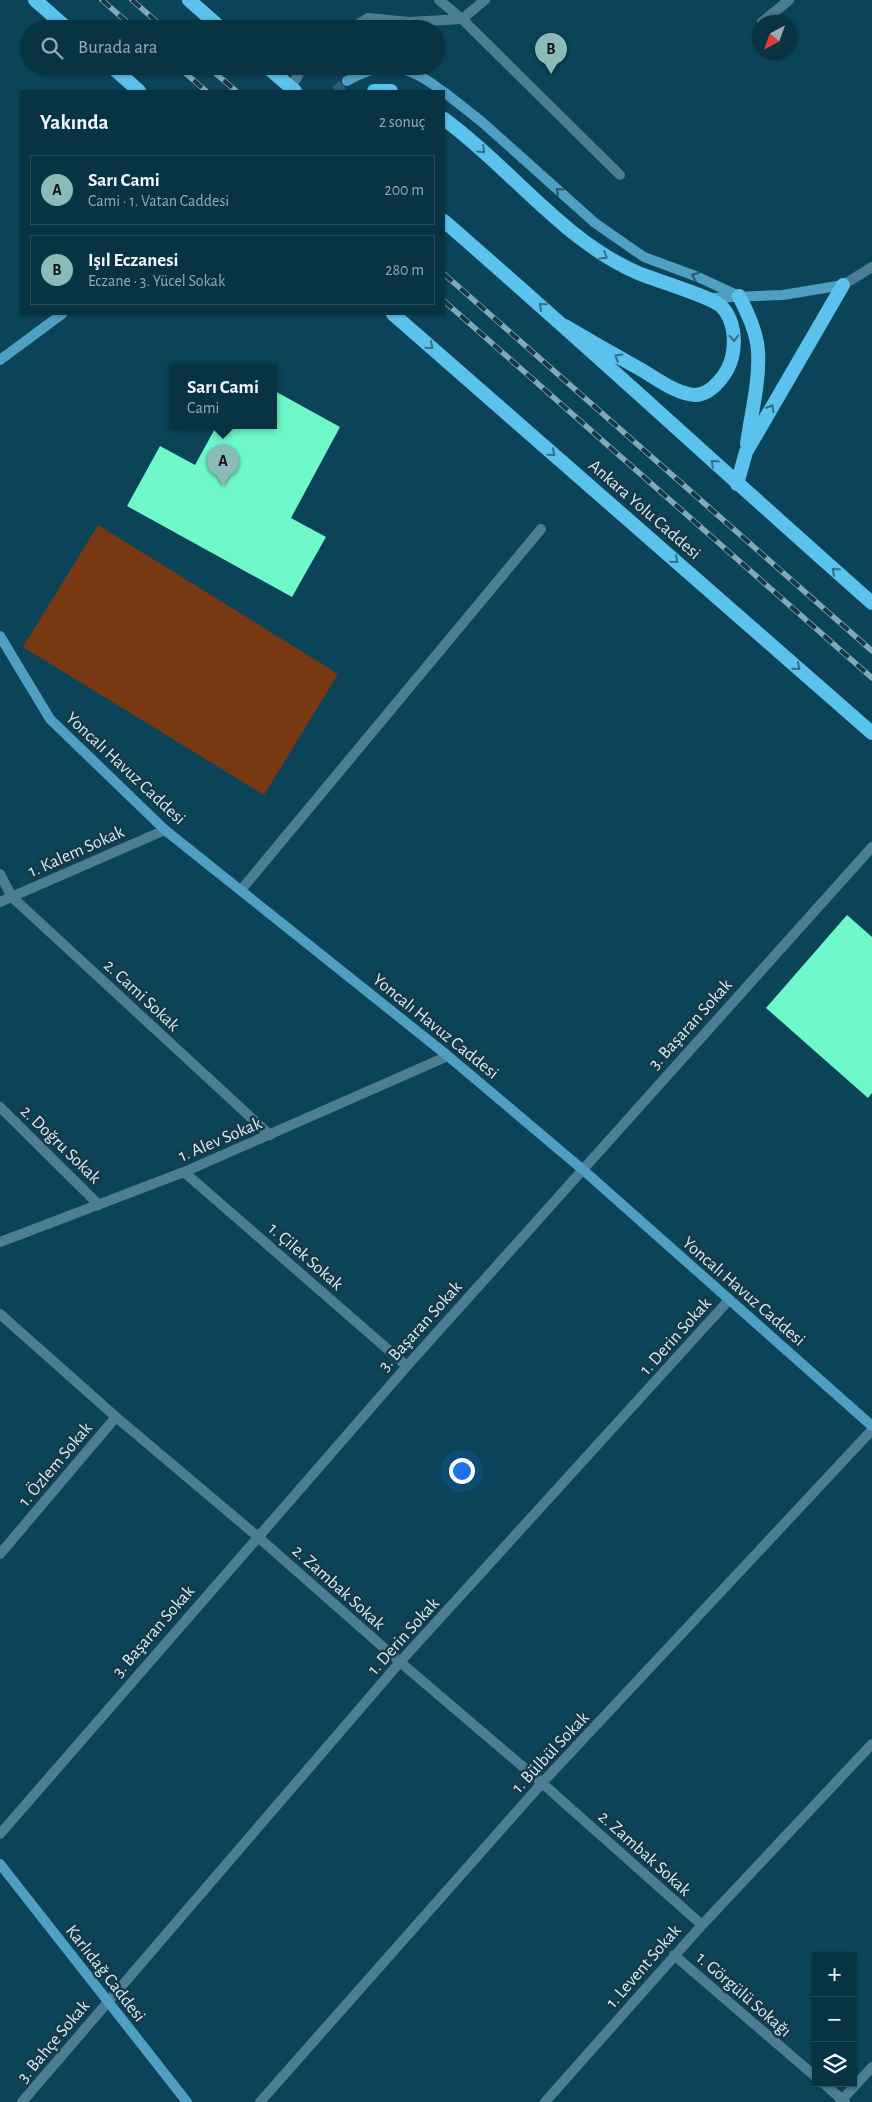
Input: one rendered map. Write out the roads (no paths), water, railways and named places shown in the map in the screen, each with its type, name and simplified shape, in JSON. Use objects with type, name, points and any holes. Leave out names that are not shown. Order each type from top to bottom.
[{"type":"highway","points":[[35,0],[58,20]]},
{"type":"highway","points":[[189,0],[212,20]]},
{"type":"highway","points":[[121,75],[138,90]]},
{"type":"highway","points":[[276,75],[293,90]]},
{"type":"highway","points":[[445,120],[467,136],[566,227],[604,257],[638,273],[706,298],[722,306],[733,326],[734,347],[731,363],[720,380],[708,391],[695,395],[674,388],[565,326]]},
{"type":"highway","points":[[445,222],[565,326],[737,484],[872,603]]},
{"type":"highway","points":[[746,452],[843,285]]},
{"type":"highway","points":[[737,484],[746,452],[755,389],[758,350],[752,327],[739,296]]},
{"type":"highway","name":"Ankara Yolu Caddesi","points":[[395,315],[872,733]]},
{"type":"main road","points":[[347,81],[357,75]]},
{"type":"main road","points":[[417,75],[440,90]]},
{"type":"main road","points":[[445,94],[482,122],[595,223],[644,257],[698,277],[739,296]]},
{"type":"main road","points":[[706,298],[783,295],[843,285]]},
{"type":"main road","points":[[0,361],[61,315]]},
{"type":"main road","name":"Yoncalı Havuz Caddesi","points":[[0,636],[50,719],[165,830],[448,1056],[582,1169],[872,1426]]},
{"type":"main road","name":"Karlıdağ Caddesi","points":[[0,1864],[187,2102]]},
{"type":"street","points":[[439,0],[462,19],[620,175]]},
{"type":"street","points":[[444,20],[462,19],[485,0]]},
{"type":"street","points":[[771,15],[789,0]]},
{"type":"street","points":[[365,20],[368,18],[388,20]]},
{"type":"street","points":[[293,90],[299,75]]},
{"type":"street","points":[[843,285],[872,267]]},
{"type":"street","points":[[241,890],[540,529]]},
{"type":"street","name":"1. Kalem Sokak","points":[[0,902],[165,830]]},
{"type":"street","name":"3. Başaran Sokak","points":[[0,1834],[257,1536],[407,1366],[872,847]]},
{"type":"street","name":"2. Cami Sokak","points":[[0,874],[12,897],[270,1135]]},
{"type":"street","name":"1. Alev Sokak","points":[[0,1242],[184,1172],[448,1056]]},
{"type":"street","name":"2. Doğru Sokak","points":[[0,1107],[99,1205]]},
{"type":"street","name":"1. Çilek Sokak","points":[[184,1172],[407,1366]]},
{"type":"street","name":"1. Derin Sokak","points":[[108,2001],[400,1662],[729,1300]]},
{"type":"street","name":"2. Zambak Sokak","points":[[0,1314],[116,1417],[257,1536],[400,1662],[542,1783],[702,1925]]},
{"type":"street","name":"1. Özlem Sokak","points":[[0,1554],[116,1417]]},
{"type":"street","name":"1. Bülbül Sokak","points":[[260,2102],[542,1783],[872,1430]]},
{"type":"street","name":"1. Levent Sokak","points":[[545,2102],[702,1925],[872,1744]]},
{"type":"street","name":"1. Görgülü Sokağı","points":[[674,1956],[812,2074]]},
{"type":"street","name":"3. Bahçe Sokak","points":[[22,2102],[108,2001]]},
{"type":"street","points":[[827,2087],[842,2101],[872,2067]]},
{"type":"tunnel","points":[[336,90],[347,81]]},
{"type":"railway","points":[[102,0],[125,20]]},
{"type":"railway","points":[[132,0],[155,20]]},
{"type":"railway","points":[[187,75],[205,90]]},
{"type":"railway","points":[[217,75],[235,90]]},
{"type":"railway","points":[[445,275],[872,651]]},
{"type":"railway","points":[[445,302],[872,678]]},
{"type":"place","name":"Işıl Eczanesi","points":[[551,74]]},
{"type":"place","name":"Sarı Cami","points":[[223,486]]}]
